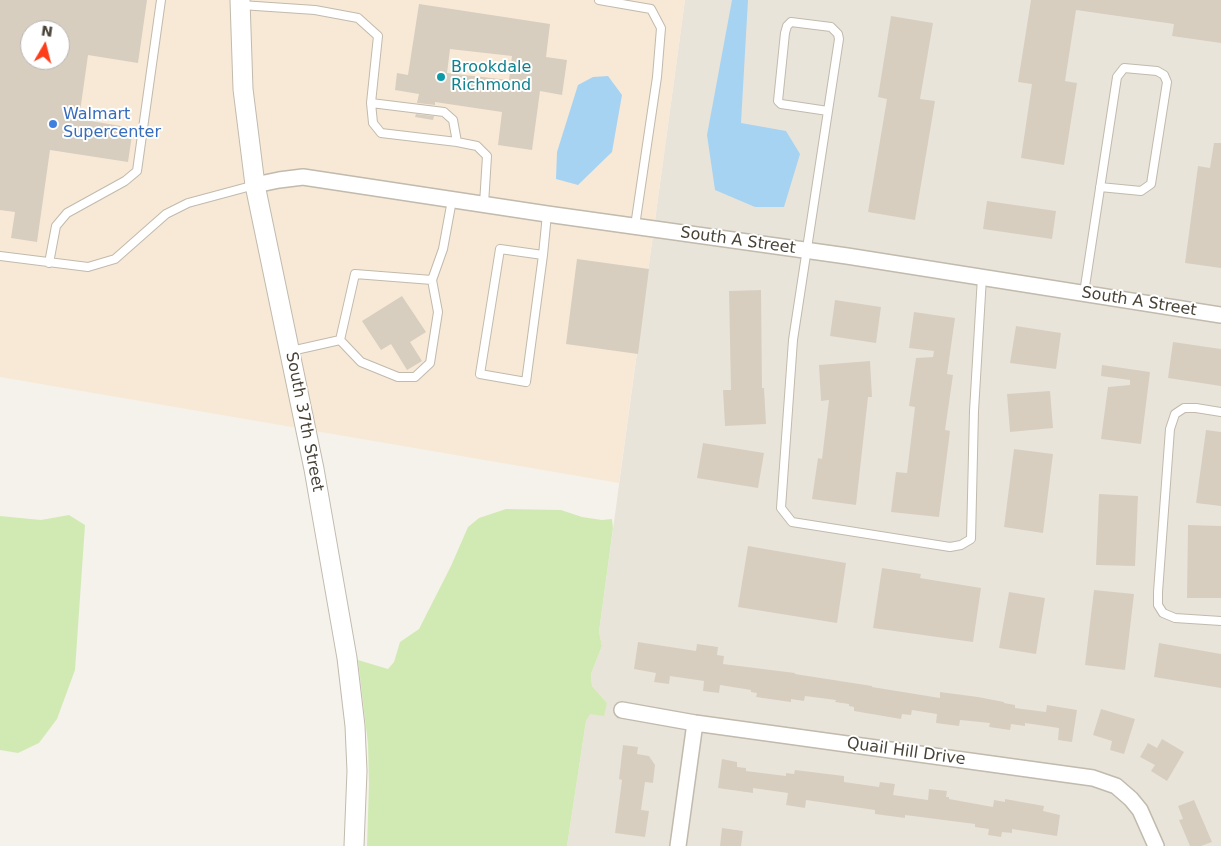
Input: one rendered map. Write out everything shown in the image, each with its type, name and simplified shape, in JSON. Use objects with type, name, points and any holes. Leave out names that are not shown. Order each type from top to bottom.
[{"type":"street","name":"South 37th Street","points":[[240,2],[243,89],[255,185],[314,469],[347,658],[355,726],[357,771],[354,846]]},
{"type":"street","name":"South A Street","points":[[255,185],[303,177],[547,214],[806,250],[1221,315]]},
{"type":"street","name":"Quail Hill Drive","points":[[622,710],[695,723],[1093,778],[1116,786],[1132,799],[1140,810],[1156,846]]},
{"type":"street","points":[[678,846],[695,723]]},
{"type":"lane","points":[[49,263],[56,226],[67,213],[125,181],[136,171],[161,0]]},
{"type":"lane","points":[[599,0],[651,9]]},
{"type":"lane","points":[[635,226],[657,77],[661,28],[648,0]]},
{"type":"lane","points":[[240,2],[315,10],[358,18],[378,36],[371,103],[373,123],[381,132],[478,146],[487,156],[484,204]]},
{"type":"lane","points":[[828,111],[781,104],[778,101],[785,33],[787,26],[791,22],[831,26],[838,34],[839,39],[828,111],[806,250],[793,340],[781,508],[792,522],[950,547],[961,545],[972,538],[974,410],[982,277]]},
{"type":"lane","points":[[1084,293],[1100,187],[1117,77],[1124,68],[1157,72],[1164,75],[1167,82],[1150,184],[1141,191],[1100,187]]},
{"type":"lane","points":[[371,103],[444,112],[453,120],[457,142]]},
{"type":"lane","points":[[0,256],[88,267],[115,259],[166,214],[188,203],[255,185]]},
{"type":"lane","points":[[340,340],[361,362],[398,377],[415,377],[430,363],[438,312],[432,280],[443,249],[452,200]]},
{"type":"lane","points":[[543,255],[500,249],[480,374],[526,382],[543,255],[547,214]]},
{"type":"lane","points":[[340,340],[356,274],[432,280]]},
{"type":"lane","points":[[290,352],[340,340]]},
{"type":"lane","points":[[1221,412],[1184,408],[1175,414],[1170,429],[1158,592],[1158,605],[1163,613],[1174,618],[1221,621]]},
{"type":"shaded area","points":[[0,0],[685,0],[619,483],[0,377]]},
{"type":"shaded area","points":[[685,0],[1221,0],[1221,846],[567,846],[586,721],[589,714],[607,703],[592,686],[591,674],[602,646],[599,632]]},
{"type":"green space","points":[[506,509],[561,510],[582,517],[602,520],[612,519],[613,528],[599,632],[602,646],[591,674],[592,686],[607,703],[604,716],[590,714],[586,721],[567,846],[367,846],[368,744],[358,660],[388,669],[394,662],[400,642],[419,629],[451,566],[468,527],[479,518]]},
{"type":"green space","points":[[69,515],[85,525],[75,670],[57,719],[39,743],[18,753],[0,750],[0,516],[41,520]]},
{"type":"water","points":[[732,0],[748,0],[741,123],[786,131],[800,154],[784,207],[755,207],[715,190],[707,135]]},
{"type":"water","points":[[608,76],[622,95],[612,152],[578,185],[556,179],[557,152],[578,85],[593,77]]},
{"type":"building","name":"Walmart Supercenter","points":[[0,0],[147,0],[138,63],[88,55],[79,119],[133,128],[128,162],[50,150],[37,242],[11,238],[15,212],[0,210]]},
{"type":"building","points":[[1031,0],[1221,0],[1221,43],[1172,36],[1174,24],[1076,10],[1065,81],[1077,83],[1064,165],[1021,158],[1032,84],[1018,82]]},
{"type":"building","name":"Brookdale Richmond","points":[[419,4],[550,24],[546,57],[567,60],[562,95],[540,91],[532,150],[498,145],[502,112],[435,102],[435,105],[417,103],[419,94],[395,90],[397,73],[408,75]],"holes":[[[450,49],[512,56],[509,80],[447,73]]]},
{"type":"building","points":[[891,16],[933,23],[920,99],[935,101],[915,220],[868,212],[887,99],[878,97]]},
{"type":"building","points":[[416,114],[434,116],[433,120],[415,117]]},
{"type":"building","points":[[1214,143],[1221,143],[1221,268],[1185,263],[1198,166],[1210,168]]},
{"type":"building","points":[[987,201],[1056,211],[1052,239],[983,229]]},
{"type":"building","points":[[577,259],[649,269],[638,354],[566,344]]},
{"type":"building","points":[[761,290],[762,388],[764,388],[766,424],[725,426],[723,390],[731,390],[729,291]]},
{"type":"building","points":[[402,296],[426,332],[410,342],[422,361],[407,370],[391,344],[381,350],[362,321]]},
{"type":"building","points":[[835,300],[881,307],[876,343],[830,336]]},
{"type":"building","points":[[914,312],[955,318],[947,374],[953,375],[945,430],[950,431],[939,517],[891,512],[896,472],[907,473],[915,407],[909,406],[916,358],[933,357],[934,351],[909,348]]},
{"type":"building","points":[[1016,326],[1061,333],[1056,369],[1010,363]]},
{"type":"building","points":[[1173,342],[1221,349],[1221,386],[1168,378]]},
{"type":"building","points":[[870,361],[872,397],[868,397],[856,505],[812,499],[818,458],[822,459],[829,400],[821,401],[819,365]]},
{"type":"building","points":[[1102,365],[1150,372],[1141,444],[1101,439],[1108,387],[1130,385],[1130,380],[1101,376]]},
{"type":"building","points":[[1050,391],[1053,428],[1010,432],[1007,394]]},
{"type":"building","points":[[1206,430],[1221,432],[1221,506],[1196,503]]},
{"type":"building","points":[[703,443],[764,453],[758,488],[697,478]]},
{"type":"building","points":[[1014,449],[1053,454],[1043,533],[1004,527]]},
{"type":"building","points":[[1099,494],[1138,496],[1135,566],[1096,565]]},
{"type":"building","points":[[1188,525],[1221,526],[1221,598],[1187,598]]},
{"type":"building","points":[[748,546],[846,563],[837,623],[738,607]]},
{"type":"building","points":[[882,568],[921,574],[920,578],[981,588],[973,642],[873,628]]},
{"type":"building","points":[[1094,590],[1134,594],[1125,670],[1085,665]]},
{"type":"building","points":[[1009,592],[1045,598],[1036,654],[999,648]]},
{"type":"building","points":[[638,642],[696,651],[697,644],[718,647],[717,655],[724,656],[723,664],[795,673],[940,698],[940,692],[1004,702],[1015,705],[1015,708],[1046,712],[1047,705],[1077,710],[1072,742],[1058,740],[1059,728],[1025,723],[1025,726],[1011,724],[1010,730],[989,727],[990,723],[960,720],[959,726],[936,723],[937,714],[912,710],[911,715],[902,714],[901,719],[854,711],[854,707],[849,706],[849,704],[835,702],[836,700],[805,696],[804,701],[791,699],[791,702],[756,697],[757,693],[751,692],[751,690],[720,685],[719,693],[703,691],[704,681],[670,676],[669,684],[654,682],[656,673],[634,669]]},
{"type":"building","points":[[1159,643],[1221,654],[1221,688],[1154,677]]},
{"type":"building","points":[[1101,709],[1135,719],[1124,754],[1110,750],[1112,741],[1093,735]]},
{"type":"building","points":[[1162,739],[1184,752],[1167,781],[1151,771],[1155,765],[1140,757],[1148,743],[1157,748]]},
{"type":"building","points":[[623,745],[638,747],[637,754],[649,756],[655,765],[653,783],[645,782],[641,810],[649,811],[645,837],[615,833],[622,780],[619,779]]},
{"type":"building","points":[[722,759],[737,762],[737,767],[746,768],[746,771],[786,776],[786,773],[794,774],[795,770],[844,776],[844,782],[879,787],[880,782],[895,784],[893,795],[928,800],[929,789],[947,791],[946,797],[949,797],[949,799],[993,807],[994,800],[1005,802],[1005,799],[1044,806],[1043,811],[1060,815],[1057,836],[1012,829],[1012,833],[1002,832],[1001,837],[988,835],[989,829],[975,827],[975,824],[905,815],[905,818],[875,814],[875,810],[806,800],[805,808],[786,805],[788,793],[753,788],[753,793],[718,788]]},
{"type":"building","points":[[1194,800],[1212,842],[1201,846],[1190,846],[1179,820],[1183,819],[1178,806]]},
{"type":"building","points":[[722,828],[743,831],[741,846],[720,846]]},
{"type":"place","name":"Brookdale Richmond","points":[[441,77]]},
{"type":"place","name":"Walmart Supercenter","points":[[53,124]]}]
